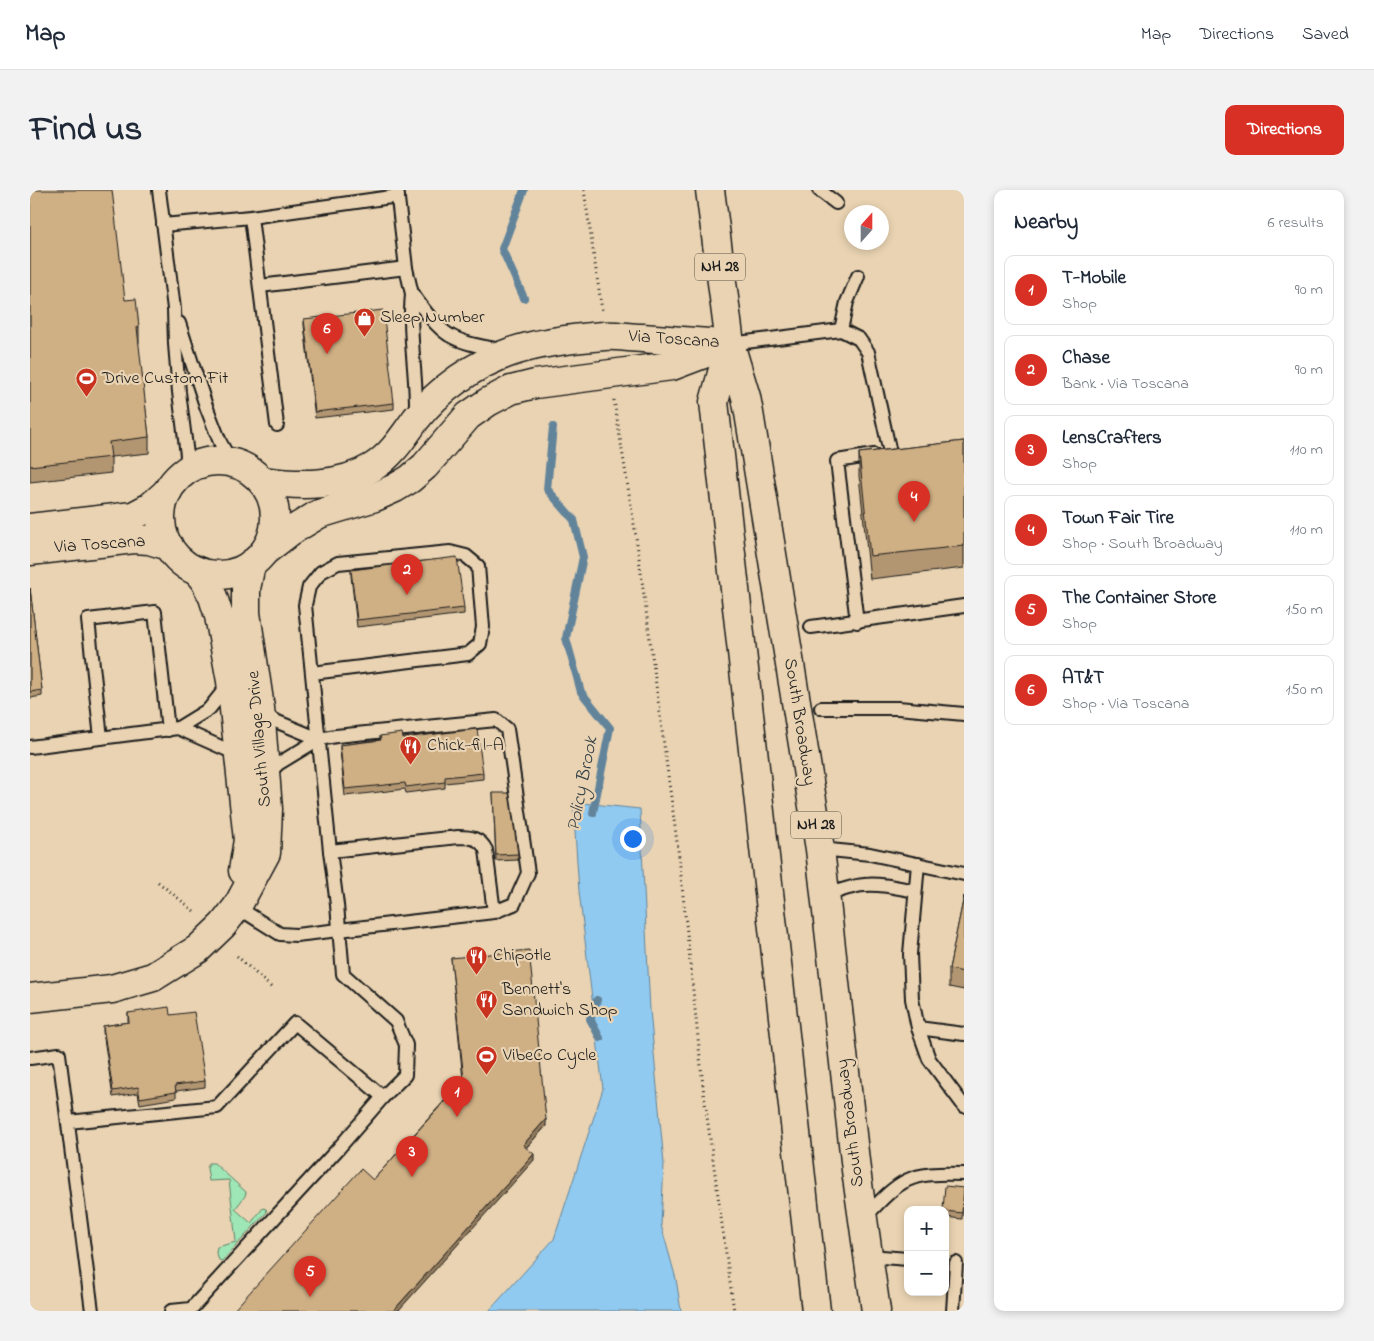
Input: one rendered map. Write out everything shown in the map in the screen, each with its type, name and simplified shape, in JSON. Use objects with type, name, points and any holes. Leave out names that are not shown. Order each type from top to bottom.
[{"type":"main road","name":"South Broadway","points":[[710,190],[730,344],[746,397],[820,849],[863,1219],[876,1311]]},
{"type":"main road","name":"Via Toscana","points":[[263,482],[312,484],[357,476],[390,454],[428,405],[450,385],[480,366],[511,352],[548,344],[605,336],[730,344]]},
{"type":"main road","name":"South Broadway","points":[[730,344],[714,402],[816,1311]]},
{"type":"main road","name":"Via Toscana","points":[[258,558],[290,531],[319,514],[375,497],[410,479],[425,466],[468,416],[488,402],[511,390],[535,384],[672,366],[730,344]]},
{"type":"main road","points":[[212,461],[231,462],[248,469],[263,482],[272,498],[276,516],[273,534],[258,558],[234,573],[216,575],[197,571],[181,561],[169,546],[162,529],[162,510],[167,492],[178,477],[194,466],[212,461]]},
{"type":"main road","name":"Via Toscana","points":[[30,528],[133,516],[150,507],[167,492]]},
{"type":"main road","name":"Via Toscana","points":[[30,551],[134,539],[149,540],[169,546]]},
{"type":"main road","name":"South Village Drive","points":[[30,998],[112,989],[154,977],[198,949],[223,925],[237,907],[266,853],[268,809],[266,776],[260,708],[246,613],[246,589],[258,558]]},
{"type":"main road","name":"South Village Drive","points":[[197,571],[206,581],[219,616],[231,681],[248,840],[237,907]]},
{"type":"lane","points":[[158,190],[174,309],[179,392],[187,455],[185,472]]},
{"type":"lane","points":[[819,190],[836,202]]},
{"type":"lane","points":[[163,225],[251,217],[398,193],[406,268],[412,294],[410,316],[416,381],[416,419]]},
{"type":"lane","points":[[251,217],[277,425]]},
{"type":"lane","points":[[260,286],[406,268]]},
{"type":"lane","points":[[841,330],[847,302],[858,276]]},
{"type":"lane","points":[[412,294],[431,318],[449,335],[473,345],[511,352]]},
{"type":"lane","points":[[174,309],[206,406],[220,442],[231,462]]},
{"type":"lane","points":[[730,344],[841,330],[859,339],[868,352],[894,452],[837,461],[857,622]]},
{"type":"lane","points":[[171,1311],[192,1310],[337,1150],[382,1097],[405,1075],[406,1045],[396,1021],[343,974],[305,606],[309,587],[321,572],[338,563],[450,552],[466,556],[478,566],[483,627],[480,644],[468,654],[312,673]]},
{"type":"lane","points":[[811,627],[964,606]]},
{"type":"lane","points":[[101,738],[88,620],[155,612],[173,729]]},
{"type":"lane","points":[[30,747],[173,729],[209,709],[231,681]]},
{"type":"lane","points":[[260,708],[273,720],[319,739]]},
{"type":"lane","points":[[822,708],[898,708],[964,714]]},
{"type":"lane","points":[[237,907],[280,934],[296,935],[494,912],[514,904],[528,873],[507,729],[496,720],[319,739],[278,764],[266,776]]},
{"type":"lane","points":[[173,729],[239,755]]},
{"type":"lane","points":[[330,851],[465,837],[474,838],[482,843],[486,850],[494,912]]},
{"type":"lane","points":[[820,849],[870,854],[964,874]]},
{"type":"lane","points":[[918,864],[910,954],[912,999],[918,1028],[929,1059],[964,1106]]},
{"type":"lane","points":[[826,896],[863,885],[881,885],[915,891]]},
{"type":"lane","points":[[68,1122],[217,1107],[295,1023],[382,1097]]},
{"type":"lane","points":[[918,1028],[964,1034]]},
{"type":"lane","points":[[30,1058],[59,1054],[92,1311]]},
{"type":"lane","points":[[863,1219],[887,1193],[909,1178],[926,1174],[964,1174]]},
{"type":"lane","points":[[869,1256],[904,1259]]},
{"type":"lane","points":[[953,1311],[955,1263]]},
{"type":"path","points":[[584,190],[602,311]]},
{"type":"path","points":[[613,393],[637,543],[680,857],[704,1096],[734,1311]]},
{"type":"path","points":[[158,882],[194,910]]},
{"type":"path","points":[[237,956],[273,989]]},
{"type":"green space","points":[[209,1163],[214,1163],[246,1192],[235,1209],[251,1223],[263,1208],[267,1212],[222,1261],[219,1260],[216,1253],[217,1247],[236,1242],[229,1180],[209,1181],[207,1168]]},
{"type":"water","points":[[573,802],[640,809],[650,1010],[664,1164],[661,1225],[676,1279],[681,1311],[489,1311],[554,1239],[603,1089],[579,891]]},
{"type":"building","points":[[30,190],[112,190],[125,300],[136,299],[139,327],[137,327],[149,437],[109,442],[111,457],[30,466]]},
{"type":"building","points":[[383,310],[394,403],[315,412],[304,319]]},
{"type":"building","points":[[964,441],[964,546],[870,556],[859,453]]},
{"type":"building","points":[[457,557],[464,608],[357,620],[351,570]]},
{"type":"building","points":[[30,588],[42,690],[30,692]]},
{"type":"building","name":"Chick-fil-A","points":[[477,729],[483,773],[445,777],[445,782],[406,787],[405,783],[345,789],[340,745],[381,740],[380,736],[402,733],[403,738]]},
{"type":"building","points":[[493,793],[509,793],[518,854],[496,855]]},
{"type":"building","points":[[964,896],[964,972],[949,969]]},
{"type":"building","points":[[529,950],[546,1119],[523,1145],[534,1154],[393,1311],[233,1311],[361,1169],[373,1180],[464,1080],[451,958]]},
{"type":"building","points":[[169,1007],[170,1015],[194,1012],[205,1081],[175,1085],[176,1092],[140,1098],[138,1087],[113,1091],[103,1026],[129,1022],[128,1013]]},
{"type":"building","points":[[945,1186],[964,1188],[962,1213],[949,1211],[949,1206],[943,1206]]},
{"type":"waterway","name":"Policy Brook","points":[[524,190],[502,249],[524,298]]},
{"type":"waterway","name":"Policy Brook","points":[[553,427],[547,489],[574,520],[583,557],[566,638],[581,692],[610,728],[593,813]]},
{"type":"waterway","name":"Policy Brook","points":[[597,1000],[590,1019],[600,1038]]},
{"type":"place","name":"Sleep Number","points":[[364,337]]},
{"type":"place","name":"AT&T","points":[[327,354]]},
{"type":"place","name":"Drive Custom Fit","points":[[86,398]]},
{"type":"place","name":"Town Fair Tire","points":[[914,522]]},
{"type":"place","name":"Chase","points":[[407,595]]},
{"type":"place","name":"Chick-fil-A","points":[[411,765]]},
{"type":"place","name":"Chipotle","points":[[477,975]]},
{"type":"place","name":"Bennett's Sandwich Shop","points":[[486,1019]]},
{"type":"place","name":"VibeCo Cycle","points":[[487,1075]]},
{"type":"place","name":"T-Mobile","points":[[457,1117]]},
{"type":"place","name":"LensCrafters","points":[[412,1177]]},
{"type":"place","name":"The Container Store","points":[[310,1297]]}]
